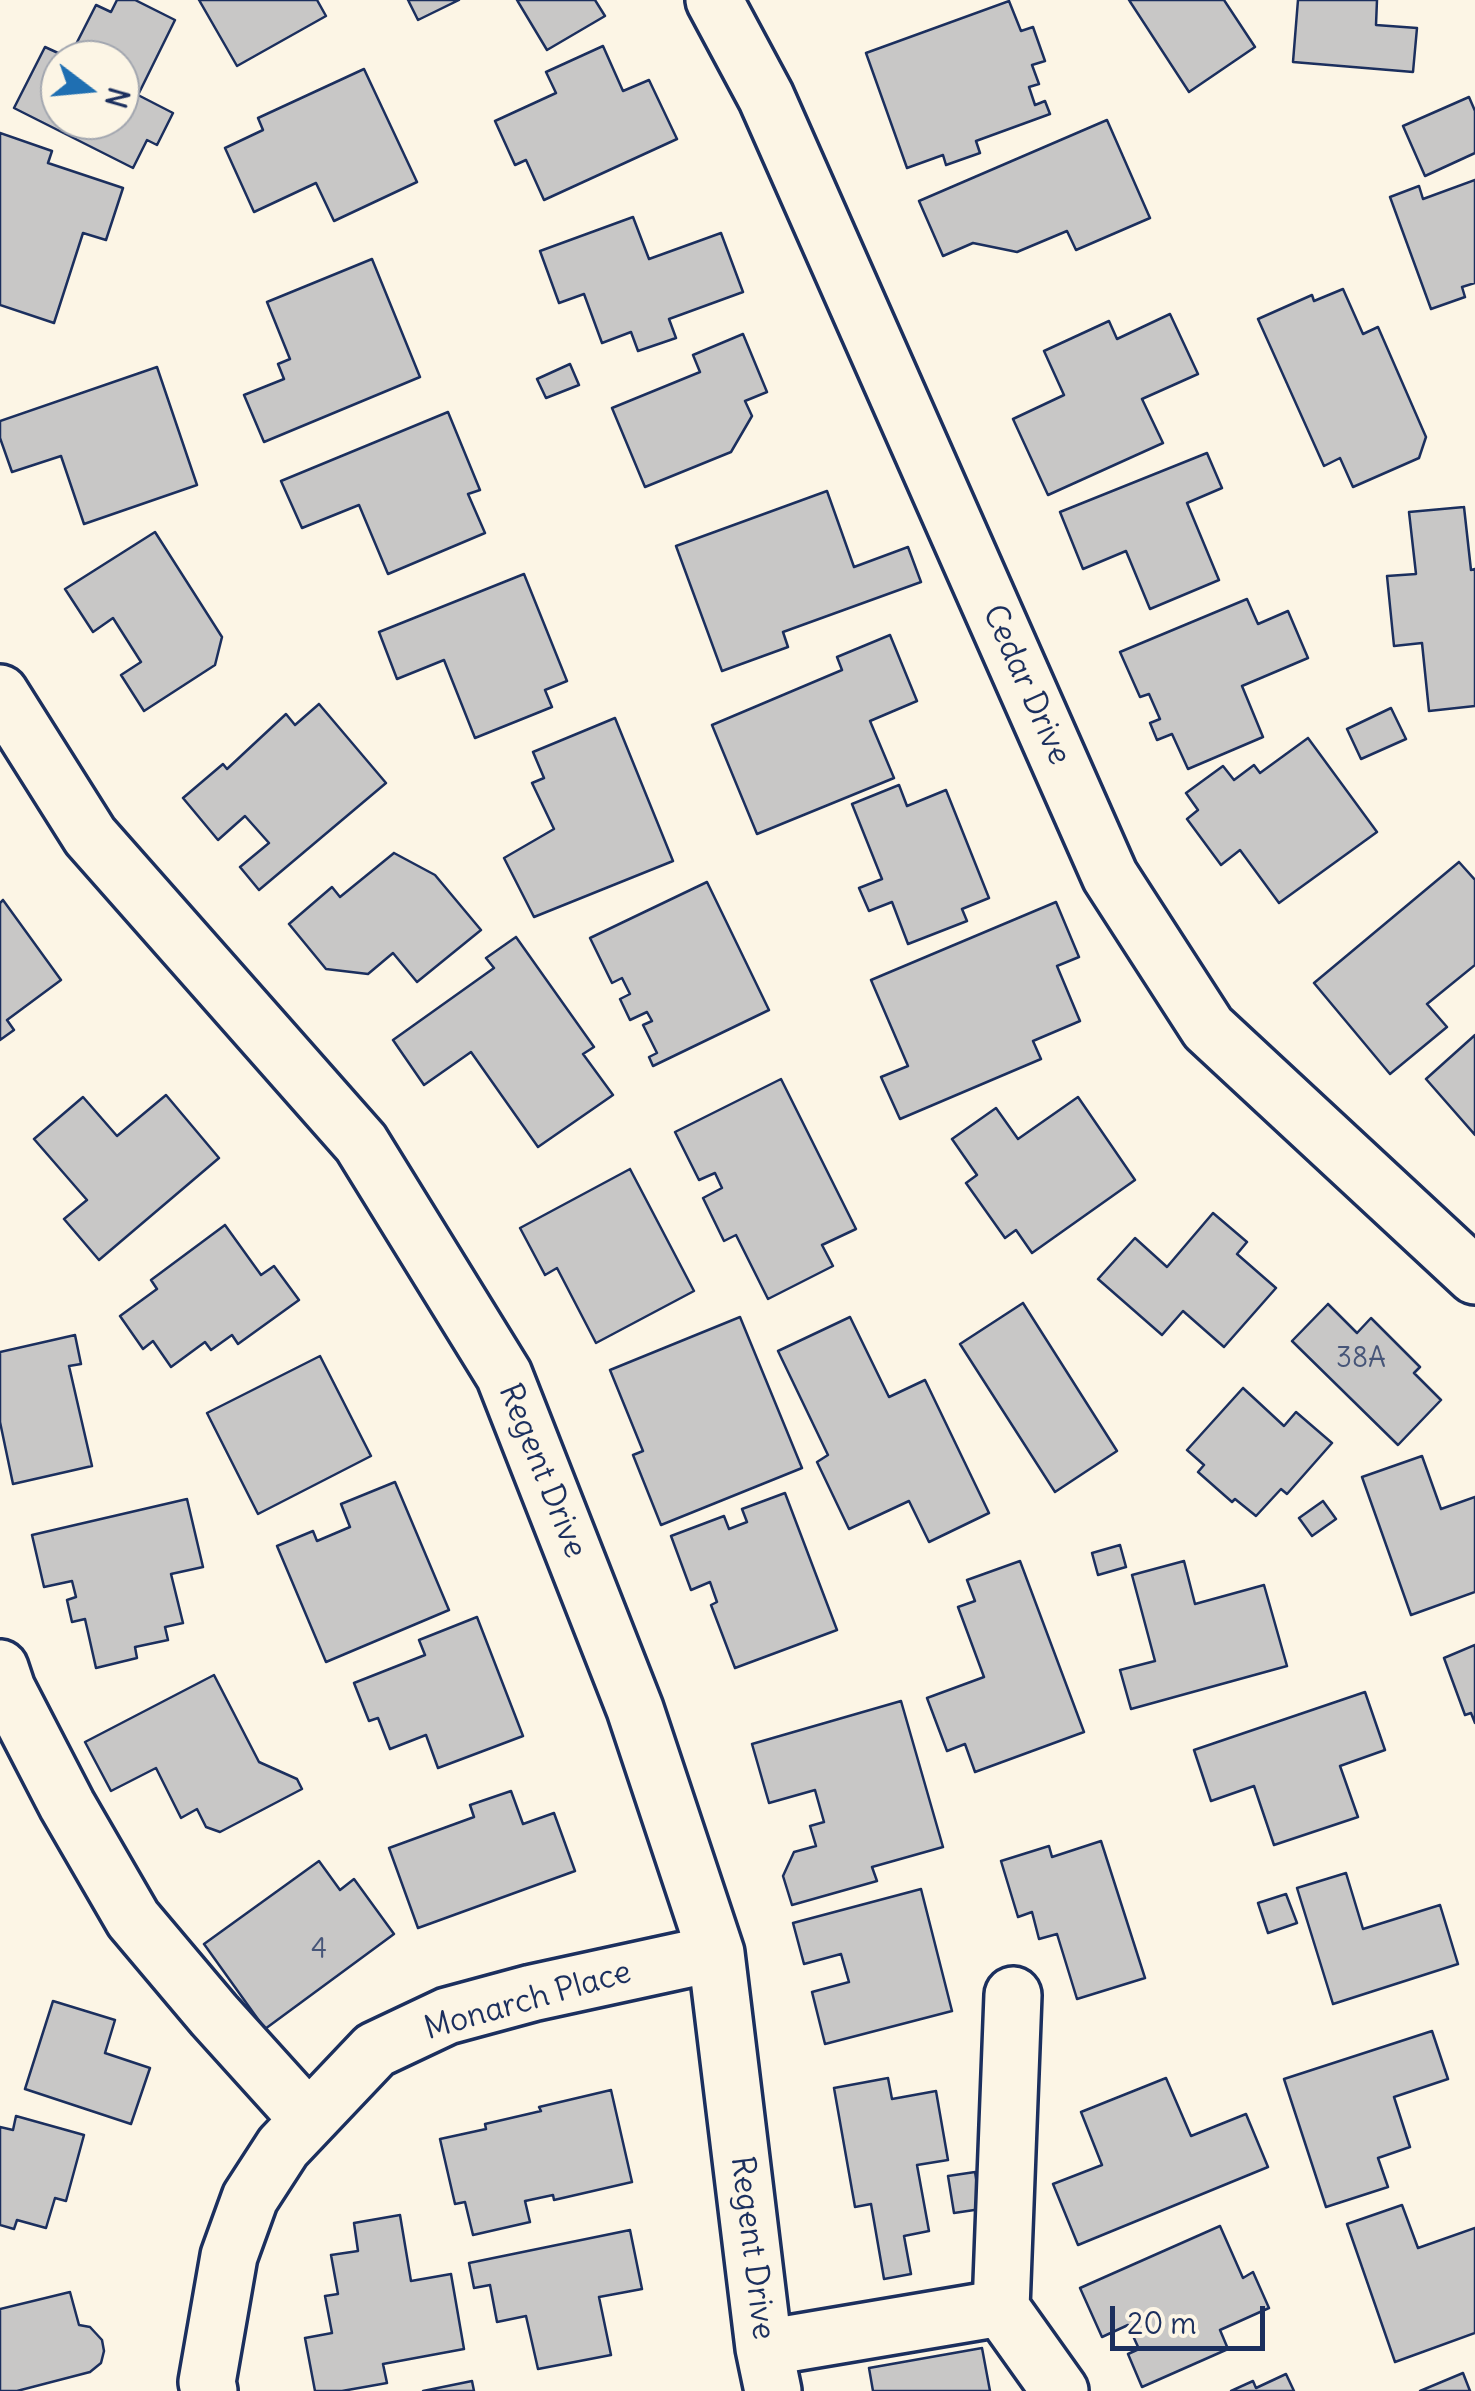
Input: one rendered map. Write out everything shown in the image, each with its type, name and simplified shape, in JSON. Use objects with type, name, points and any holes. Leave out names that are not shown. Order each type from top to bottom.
[{"type":"street","name":"Cedar Drive","points":[[714,0],[774,116],[1110,876],[1208,1028],[1475,1276]]},
{"type":"street","name":"Regent Drive","points":[[0,693],[90,836],[361,1143],[504,1375],[636,1709],[716,1952],[769,2370]]},
{"type":"street","points":[[0,1668],[68,1805],[133,1919],[214,2016],[308,2118]]},
{"type":"street","name":"Monarch Place","points":[[209,2391],[207,2382],[228,2256],[250,2198],[283,2147],[376,2050],[447,2016],[716,1952]]},
{"type":"street","points":[[1012,1995],[1001,2308],[1060,2391]]},
{"type":"street","points":[[769,2370],[1001,2308]]},
{"type":"building","points":[[117,0],[135,0],[175,20],[140,91],[140,40],[78,40],[96,5],[111,12]]},
{"type":"building","points":[[199,0],[317,0],[326,16],[237,66]]},
{"type":"building","points":[[408,0],[459,0],[418,20]]},
{"type":"building","points":[[517,0],[595,0],[605,16],[547,50]]},
{"type":"building","points":[[1129,0],[1224,0],[1255,47],[1189,92]]},
{"type":"building","points":[[1298,0],[1377,0],[1376,25],[1417,28],[1413,72],[1293,62]]},
{"type":"building","points":[[1009,1],[1021,31],[1033,27],[1045,61],[1032,65],[1039,84],[1029,87],[1035,105],[1045,101],[1050,114],[976,141],[980,153],[946,165],[943,155],[907,168],[866,53]]},
{"type":"building","points":[[603,46],[623,91],[649,80],[677,139],[544,200],[526,160],[515,165],[495,121],[556,93],[546,72]]},
{"type":"building","points":[[40,57],[40,121],[14,108]]},
{"type":"building","points":[[364,69],[417,182],[334,221],[316,183],[254,212],[225,148],[263,130],[258,118]]},
{"type":"building","points":[[140,96],[173,113],[157,145],[147,140],[133,168],[77,140],[140,140]]},
{"type":"building","points":[[1469,97],[1475,111],[1475,153],[1425,176],[1403,126]]},
{"type":"building","points":[[1107,120],[1150,218],[1076,250],[1067,231],[1017,252],[973,243],[943,256],[919,201]]},
{"type":"building","points":[[0,133],[52,151],[48,163],[123,188],[106,240],[83,233],[54,323],[0,305]]},
{"type":"building","points":[[1475,180],[1475,283],[1462,287],[1465,297],[1431,309],[1390,197],[1419,186],[1423,199]]},
{"type":"building","points":[[633,217],[649,259],[721,233],[743,292],[669,319],[676,338],[638,351],[631,332],[602,343],[584,294],[559,303],[540,251]]},
{"type":"building","points":[[372,259],[420,377],[264,442],[244,395],[284,379],[278,364],[290,359],[267,302]]},
{"type":"building","points":[[1343,289],[1363,334],[1378,327],[1426,437],[1419,458],[1353,487],[1340,458],[1324,466],[1258,319],[1312,295],[1314,301]]},
{"type":"building","points":[[1170,314],[1198,374],[1142,399],[1163,443],[1048,495],[1013,419],[1064,395],[1044,351],[1109,321],[1117,339]]},
{"type":"building","points":[[743,334],[767,392],[745,401],[752,416],[731,452],[645,487],[612,408],[700,372],[693,355]]},
{"type":"building","points":[[570,364],[579,385],[546,398],[537,379]]},
{"type":"building","points":[[157,367],[197,485],[84,524],[61,456],[12,472],[0,438],[0,421]]},
{"type":"building","points":[[448,412],[480,490],[468,494],[485,533],[388,574],[359,505],[302,528],[281,481]]},
{"type":"building","points":[[1207,453],[1222,488],[1187,503],[1219,580],[1150,609],[1126,551],[1083,569],[1060,512]]},
{"type":"building","points":[[827,491],[854,567],[908,547],[921,582],[783,632],[788,647],[722,671],[676,546]]},
{"type":"building","points":[[1464,507],[1471,570],[1475,569],[1475,706],[1429,711],[1422,643],[1394,646],[1387,576],[1416,574],[1409,512]]},
{"type":"building","points":[[155,532],[222,637],[215,665],[144,711],[121,675],[141,662],[113,618],[93,632],[65,589]]},
{"type":"building","points":[[524,574],[567,681],[545,690],[552,707],[475,738],[444,660],[397,679],[379,632]]},
{"type":"building","points":[[1247,599],[1258,624],[1288,611],[1308,658],[1242,686],[1263,737],[1188,769],[1172,734],[1157,740],[1150,723],[1160,719],[1149,694],[1140,697],[1120,652]]},
{"type":"building","points":[[890,635],[917,701],[870,721],[894,778],[757,834],[712,725],[842,670],[837,657]]},
{"type":"building","points":[[319,704],[386,783],[259,890],[240,867],[269,843],[245,816],[218,840],[183,798],[223,764],[227,769],[286,714],[295,725]]},
{"type":"building","points":[[1391,708],[1406,739],[1361,759],[1347,729]]},
{"type":"building","points":[[615,718],[673,861],[534,917],[504,858],[554,829],[532,783],[544,778],[533,752]]},
{"type":"building","points":[[1308,738],[1377,832],[1279,903],[1240,850],[1221,865],[1187,819],[1198,810],[1186,793],[1223,766],[1234,780],[1254,765],[1260,773]]},
{"type":"building","points":[[899,785],[907,806],[946,790],[989,898],[962,909],[967,921],[908,944],[892,902],[869,911],[859,888],[882,879],[852,804]]},
{"type":"building","points":[[394,853],[435,875],[481,930],[417,982],[393,953],[368,974],[326,969],[289,924],[332,887],[340,897]]},
{"type":"building","points":[[1459,862],[1475,880],[1475,965],[1427,1004],[1447,1027],[1390,1074],[1314,983]]},
{"type":"building","points":[[707,882],[769,1010],[653,1066],[649,1057],[657,1053],[643,1025],[652,1021],[647,1012],[630,1020],[620,999],[630,994],[622,978],[612,983],[590,938]]},
{"type":"building","points":[[3,900],[61,980],[7,1020],[14,1030],[0,1040],[0,903]]},
{"type":"building","points":[[1056,902],[1079,957],[1057,966],[1080,1021],[1033,1041],[1041,1059],[900,1119],[881,1077],[908,1066],[871,980]]},
{"type":"building","points":[[516,937],[594,1047],[583,1054],[613,1095],[538,1147],[471,1052],[424,1085],[393,1040],[494,968],[486,958]]},
{"type":"building","points":[[1475,1035],[1475,1135],[1426,1079]]},
{"type":"building","points":[[781,1079],[856,1229],[822,1245],[833,1266],[768,1299],[736,1235],[724,1241],[703,1198],[722,1188],[715,1173],[699,1180],[675,1132]]},
{"type":"building","points":[[166,1095],[219,1158],[99,1260],[64,1219],[87,1200],[34,1139],[83,1097],[117,1136]]},
{"type":"building","points":[[1078,1097],[1135,1180],[1032,1253],[1016,1230],[1005,1238],[966,1183],[977,1175],[952,1139],[996,1108],[1018,1139]]},
{"type":"building","points":[[630,1169],[694,1291],[596,1343],[557,1268],[545,1275],[520,1228]]},
{"type":"building","points":[[1213,1213],[1247,1242],[1237,1254],[1276,1288],[1224,1347],[1183,1311],[1162,1335],[1098,1279],[1135,1238],[1167,1267]]},
{"type":"building","points":[[225,1225],[261,1275],[274,1266],[299,1300],[238,1344],[232,1335],[211,1350],[205,1342],[171,1367],[153,1341],[143,1349],[120,1316],[157,1289],[151,1280]]},
{"type":"building","points":[[1023,1303],[1117,1451],[1055,1492],[960,1344]]},
{"type":"building","points":[[1328,1304],[1357,1333],[1371,1318],[1420,1367],[1414,1373],[1441,1400],[1398,1445],[1292,1341]]},
{"type":"building","points":[[740,1317],[802,1468],[661,1525],[633,1455],[643,1451],[610,1370]]},
{"type":"building","points":[[850,1317],[889,1397],[925,1380],[989,1513],[929,1542],[909,1501],[849,1529],[817,1462],[828,1455],[778,1351]]},
{"type":"building","points":[[75,1335],[81,1364],[69,1366],[92,1466],[13,1484],[0,1422],[0,1352]]},
{"type":"building","points":[[320,1356],[371,1456],[258,1514],[207,1413]]},
{"type":"building","points":[[1243,1388],[1284,1426],[1296,1412],[1332,1443],[1287,1494],[1281,1489],[1256,1516],[1235,1499],[1232,1502],[1198,1472],[1204,1465],[1187,1450]]},
{"type":"building","points":[[1422,1456],[1441,1509],[1475,1497],[1475,1592],[1411,1615],[1362,1477]]},
{"type":"building","points":[[395,1482],[449,1610],[326,1662],[277,1546],[313,1531],[317,1541],[350,1527],[341,1504]]},
{"type":"building","points":[[785,1493],[837,1630],[735,1668],[711,1605],[717,1602],[710,1582],[691,1590],[671,1536],[724,1516],[729,1529],[747,1522],[742,1509]]},
{"type":"building","points":[[187,1499],[203,1567],[171,1574],[183,1623],[165,1627],[168,1640],[135,1647],[137,1658],[96,1668],[85,1619],[72,1622],[67,1600],[76,1597],[72,1581],[44,1587],[32,1535]]},
{"type":"building","points":[[1323,1501],[1336,1519],[1312,1536],[1299,1518]]},
{"type":"building","points":[[1120,1545],[1126,1567],[1098,1575],[1092,1553]]},
{"type":"building","points":[[1020,1561],[1084,1732],[975,1772],[965,1744],[947,1751],[927,1698],[984,1677],[958,1607],[975,1601],[967,1580]]},
{"type":"building","points":[[1184,1561],[1195,1604],[1264,1585],[1287,1666],[1131,1709],[1120,1670],[1155,1661],[1132,1575]]},
{"type":"building","points":[[477,1617],[523,1736],[438,1768],[426,1735],[390,1749],[378,1718],[369,1721],[354,1683],[425,1655],[419,1640]]},
{"type":"building","points":[[1475,1645],[1475,1723],[1471,1713],[1465,1715],[1444,1658]]},
{"type":"building","points":[[214,1675],[259,1762],[297,1779],[302,1789],[220,1832],[206,1827],[197,1809],[181,1818],[156,1768],[111,1791],[85,1742]]},
{"type":"building","points":[[1365,1692],[1385,1750],[1340,1766],[1358,1817],[1274,1845],[1254,1786],[1211,1801],[1194,1750]]},
{"type":"building","points":[[901,1701],[943,1847],[872,1867],[877,1881],[792,1905],[783,1876],[794,1852],[816,1846],[810,1826],[824,1822],[815,1790],[769,1803],[752,1744]]},
{"type":"building","points":[[511,1791],[523,1824],[554,1813],[575,1871],[418,1928],[389,1848],[474,1817],[470,1805]]},
{"type":"building","points":[[1101,1841],[1145,1978],[1077,1999],[1057,1934],[1039,1939],[1032,1912],[1018,1917],[1001,1861],[1049,1846],[1052,1857]]},
{"type":"building","points":[[319,1861],[340,1890],[354,1879],[394,1934],[265,2029],[204,1944]]},
{"type":"building","points":[[1346,1873],[1363,1929],[1440,1905],[1458,1964],[1333,2004],[1297,1888]]},
{"type":"building","points":[[921,1889],[952,2011],[825,2044],[812,1992],[849,1982],[841,1954],[804,1964],[793,1923]]},
{"type":"building","points":[[1286,1894],[1297,1923],[1268,1933],[1258,1903]]},
{"type":"building","points":[[53,2001],[115,2020],[105,2053],[150,2068],[131,2124],[25,2089]]},
{"type":"building","points":[[1432,2031],[1448,2079],[1394,2097],[1410,2147],[1378,2158],[1388,2187],[1326,2207],[1284,2079]]},
{"type":"building","points":[[888,2078],[892,2099],[936,2091],[948,2160],[917,2165],[929,2231],[904,2236],[911,2274],[884,2279],[871,2204],[855,2207],[834,2088]]},
{"type":"building","points":[[1166,2078],[1191,2136],[1246,2114],[1268,2167],[1078,2245],[1053,2184],[1102,2165],[1081,2112]]},
{"type":"building","points":[[611,2090],[632,2182],[554,2200],[553,2195],[525,2201],[530,2222],[473,2235],[465,2202],[455,2204],[440,2139],[486,2129],[485,2124],[541,2111],[539,2107]]},
{"type":"building","points":[[16,2116],[84,2135],[66,2201],[55,2198],[46,2228],[17,2220],[14,2229],[0,2225],[0,2127],[13,2130]]},
{"type":"building","points":[[975,2172],[981,2209],[954,2213],[948,2176]]},
{"type":"building","points":[[1402,2205],[1418,2248],[1475,2228],[1475,2333],[1395,2362],[1347,2224]]},
{"type":"building","points":[[400,2215],[411,2281],[451,2274],[464,2349],[383,2364],[387,2383],[315,2391],[305,2338],[332,2333],[325,2296],[338,2294],[331,2255],[358,2251],[354,2223]]},
{"type":"building","points":[[1220,2226],[1243,2278],[1253,2272],[1269,2308],[1220,2330],[1228,2349],[1142,2387],[1128,2354],[1139,2349],[1128,2325],[1102,2337],[1080,2288]]},
{"type":"building","points":[[630,2230],[642,2289],[599,2297],[611,2355],[538,2369],[526,2316],[497,2322],[490,2285],[474,2288],[469,2263]]},
{"type":"building","points":[[70,2292],[79,2325],[90,2327],[102,2340],[101,2363],[90,2372],[17,2391],[0,2391],[0,2309]]},
{"type":"building","points":[[982,2348],[990,2391],[873,2391],[869,2368]]},
{"type":"building","points":[[1463,2373],[1470,2391],[1420,2391]]},
{"type":"building","points":[[1286,2374],[1294,2391],[1231,2391],[1253,2381],[1256,2388]]},
{"type":"building","points":[[472,2381],[474,2391],[423,2391]]}]
